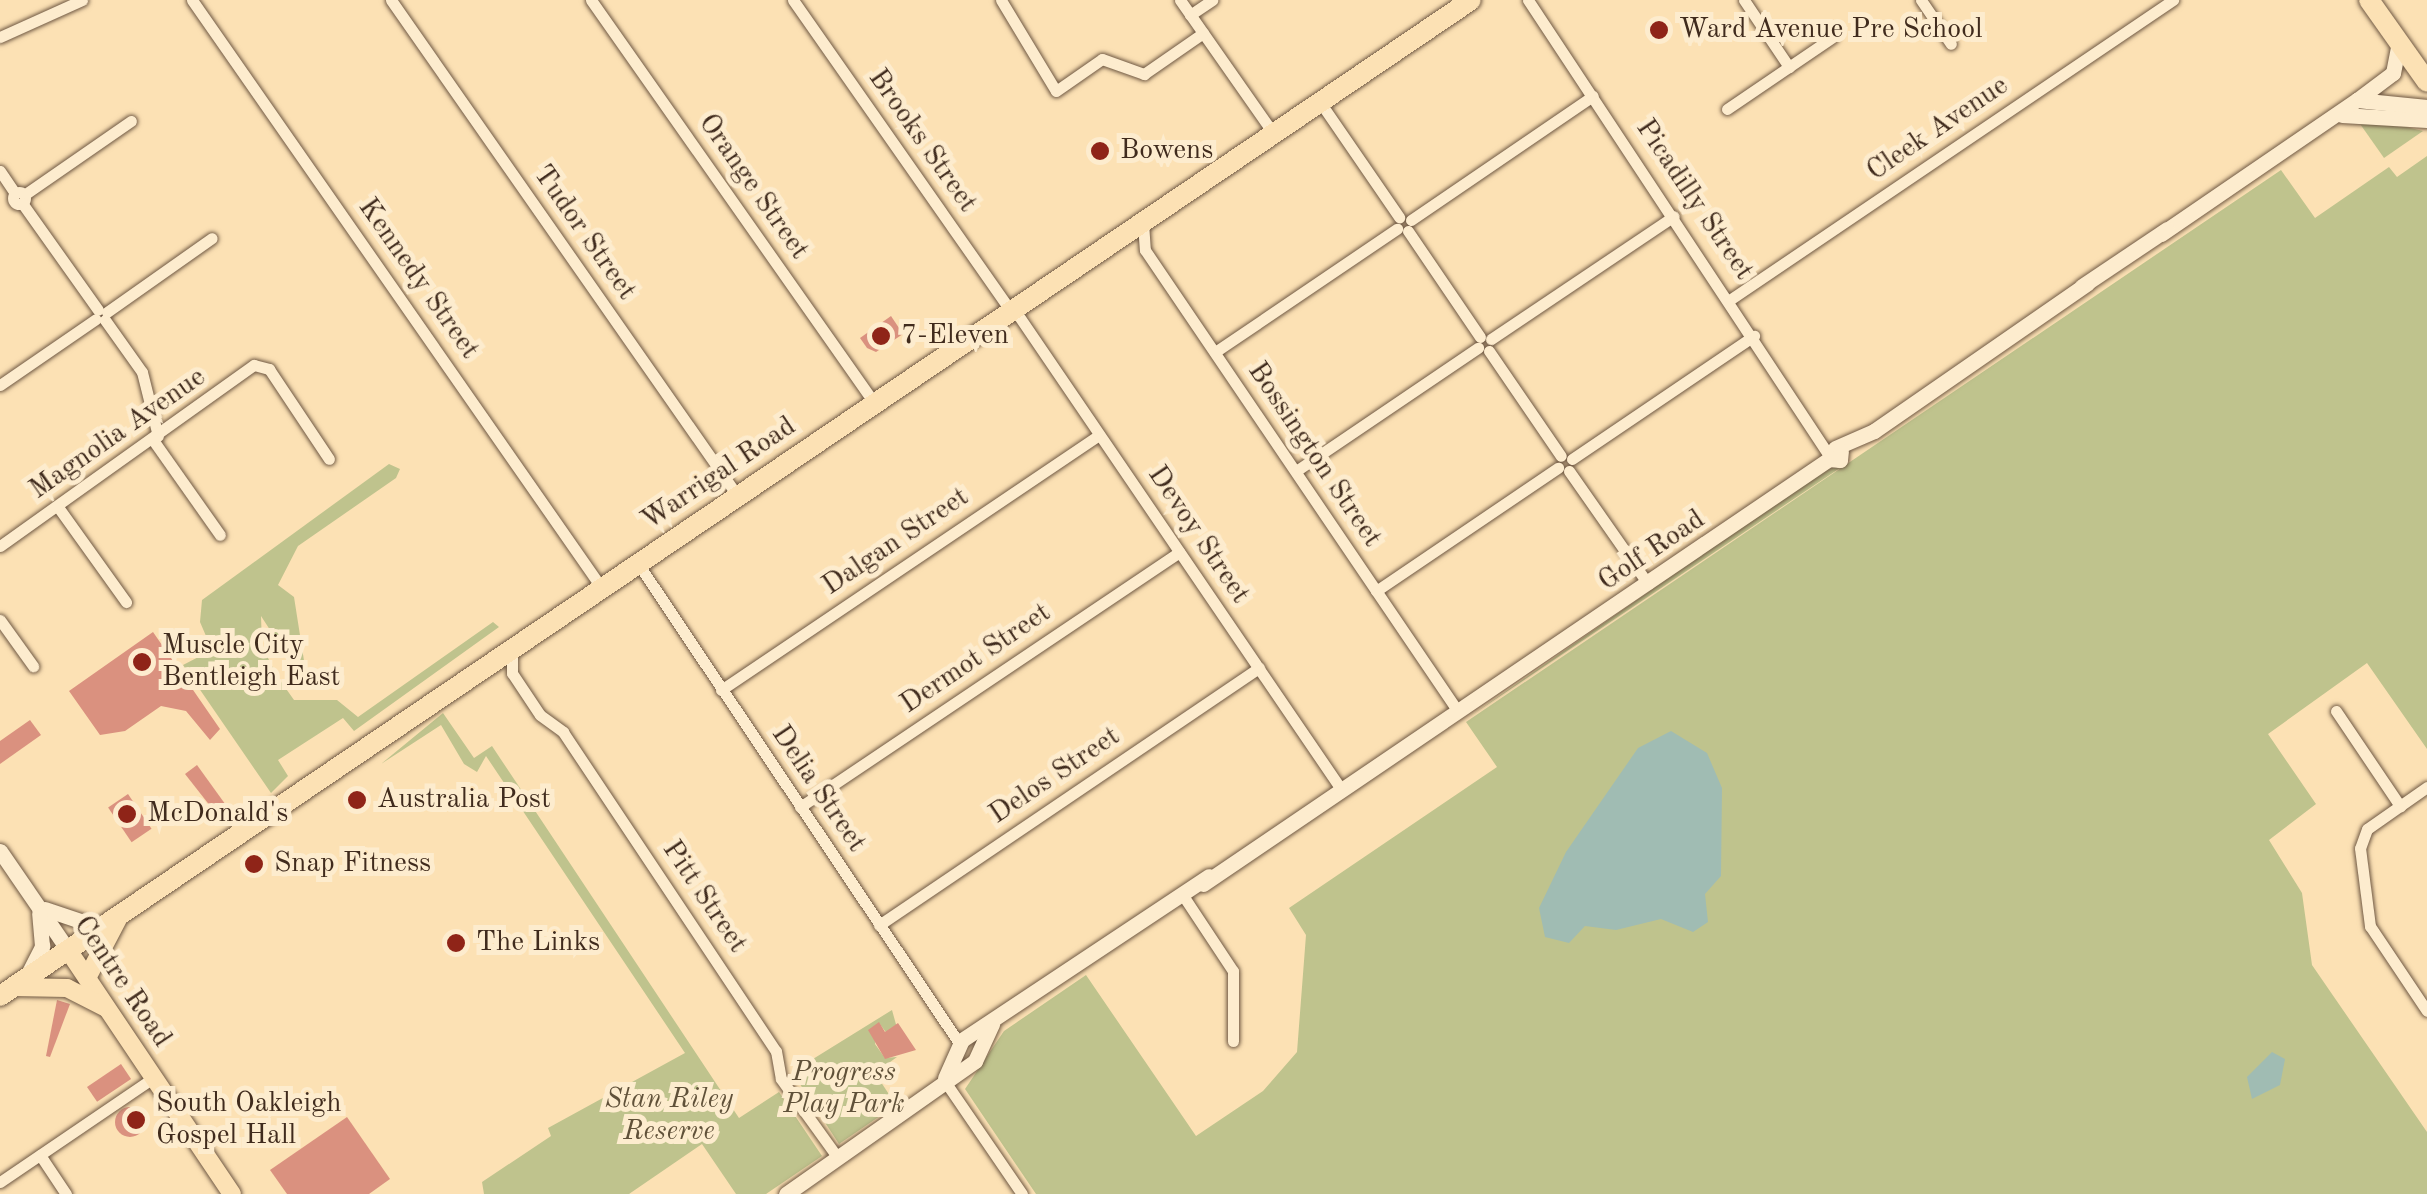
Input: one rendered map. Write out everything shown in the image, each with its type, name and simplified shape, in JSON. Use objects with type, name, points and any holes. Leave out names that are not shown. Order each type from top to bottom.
[{"type":"highway","name":"Warrigal Road","points":[[13,988],[636,562],[1471,0]]},
{"type":"highway","points":[[2380,4],[2399,42],[2427,82]]},
{"type":"main road","points":[[88,978],[110,922]]},
{"type":"main road","name":"Centre Road","points":[[68,950],[232,1194]]},
{"type":"main road","points":[[13,988],[66,988],[107,1008]]},
{"type":"street","points":[[0,37],[82,0]]},
{"type":"street","name":"Kennedy Street","points":[[192,0],[601,587]]},
{"type":"street","name":"Tudor Street","points":[[391,0],[737,495]]},
{"type":"street","name":"Orange Street","points":[[591,0],[874,404]]},
{"type":"street","name":"Brooks Street","points":[[793,0],[1013,310]]},
{"type":"street","points":[[1001,0],[1056,91],[1102,59],[1144,74],[1203,33]]},
{"type":"street","points":[[1180,0],[1274,134]]},
{"type":"street","points":[[1190,15],[1212,0]]},
{"type":"street","name":"Picadilly Street","points":[[1528,0],[1834,453]]},
{"type":"street","points":[[1744,0],[1789,67]]},
{"type":"street","points":[[1921,0],[1951,44]]},
{"type":"street","name":"Cleek Avenue","points":[[1731,299],[2173,0]]},
{"type":"street","points":[[1727,109],[1832,38]]},
{"type":"street","name":"Golf Road","points":[[965,1050],[992,1024],[1648,584],[1834,453],[2340,116],[2393,72],[2399,42]]},
{"type":"street","points":[[1215,352],[1593,96]]},
{"type":"street","points":[[2357,100],[2427,107]]},
{"type":"street","points":[[1320,102],[1648,584]]},
{"type":"street","points":[[2340,116],[2427,120]]},
{"type":"street","points":[[0,210],[131,121]]},
{"type":"street","points":[[0,171],[142,372],[156,438],[220,536]]},
{"type":"street","points":[[1296,472],[1674,216]]},
{"type":"street","name":"Bossington Street","points":[[1143,223],[1145,250],[1376,591],[1461,708]]},
{"type":"street","points":[[0,385],[212,238]]},
{"type":"street","name":"Devoy Street","points":[[1013,310],[1341,788]]},
{"type":"street","points":[[1376,591],[1754,336]]},
{"type":"street","name":"Magnolia Avenue","points":[[0,546],[262,364],[329,459]]},
{"type":"street","name":"Dalgan Street","points":[[721,690],[1099,435]]},
{"type":"street","points":[[58,507],[126,602]]},
{"type":"street","name":"Dermot Street","points":[[800,807],[1179,552]]},
{"type":"street","name":"Delia Street","points":[[636,562],[965,1050]]},
{"type":"street","points":[[0,620],[33,666]]},
{"type":"street","points":[[486,666],[512,673],[512,648]]},
{"type":"street","name":"Delos Street","points":[[879,925],[1259,668]]},
{"type":"street","name":"Pitt Street","points":[[512,673],[540,715],[564,732],[776,1050],[782,1079],[838,1158]]},
{"type":"street","points":[[2336,711],[2400,806]]},
{"type":"street","points":[[2427,787],[2372,825],[2360,848],[2369,922],[2422,994],[2427,1011]]},
{"type":"street","name":"Centre Road","points":[[0,852],[68,950]]},
{"type":"street","points":[[1184,898],[1234,971],[1234,1041]]},
{"type":"street","points":[[37,904],[72,924],[110,922]]},
{"type":"street","points":[[13,988],[42,946],[37,904]]},
{"type":"street","points":[[786,1194],[945,1079],[965,1050]]},
{"type":"street","points":[[0,1182],[153,1078]]},
{"type":"street","points":[[945,1079],[1022,1194]]},
{"type":"street","points":[[40,1155],[66,1194]]},
{"type":"green space","points":[[2377,120],[2423,131],[2384,158],[2358,121]]},
{"type":"green space","points":[[2427,156],[2427,749],[2367,663],[2268,734],[2316,804],[2269,840],[2302,893],[2312,965],[2427,1132],[2427,1194],[1036,1194],[965,1089],[1004,1031],[1086,975],[1196,1136],[1263,1091],[1297,1052],[1306,935],[1289,908],[1497,767],[1466,722],[2281,170],[2315,218],[2389,167],[2397,177]]},
{"type":"green space","points":[[1849,453],[1843,466],[1469,717],[1822,471],[1841,465]]},
{"type":"green space","points":[[389,464],[400,469],[396,478],[298,546],[278,585],[294,597],[305,667],[296,670],[261,616],[262,646],[277,676],[294,700],[337,700],[358,717],[493,622],[499,627],[354,731],[343,718],[278,760],[288,776],[271,793],[183,665],[212,650],[200,622],[202,600]]},
{"type":"green space","name":"Stan Riley Reserve","points":[[443,713],[474,758],[492,746],[739,1118],[779,1092],[822,1156],[766,1194],[736,1194],[702,1144],[629,1194],[484,1194],[482,1182],[551,1136],[548,1128],[685,1053],[486,756],[477,772],[464,764],[441,725],[381,764]]},
{"type":"green space","name":"Progress Play Park","points":[[892,1010],[897,1028],[888,1035],[879,1023],[875,1044],[885,1058],[897,1057],[875,1073],[896,1105],[839,1144],[792,1072]]},
{"type":"water","points":[[1671,731],[1707,753],[1722,788],[1721,876],[1705,894],[1708,922],[1693,932],[1661,919],[1616,930],[1585,926],[1569,943],[1545,937],[1539,908],[1566,852],[1638,748]]},
{"type":"water","points":[[2272,1052],[2285,1059],[2280,1085],[2252,1099],[2247,1077]]},
{"type":"building","name":"7-Eleven","points":[[891,316],[903,334],[876,352],[867,348],[860,338]]},
{"type":"building","name":"Muscle City Bentleigh East","points":[[153,632],[220,729],[210,740],[186,711],[161,706],[125,731],[100,735],[69,691]]},
{"type":"building","points":[[30,720],[41,735],[0,764],[0,741]]},
{"type":"building","points":[[197,765],[228,808],[218,816],[185,774]]},
{"type":"building","name":"McDonald's","points":[[128,794],[151,829],[132,842],[108,807]]},
{"type":"building","points":[[57,1000],[70,1004],[50,1057],[46,1056]]},
{"type":"building","points":[[879,1022],[885,1032],[898,1023],[916,1050],[885,1059],[868,1030]]},
{"type":"building","points":[[121,1064],[131,1079],[97,1102],[87,1087]]},
{"type":"building","name":"South Oakleigh Gospel Hall","points":[[130,1107],[144,1116],[145,1122],[136,1136],[130,1137],[116,1128],[115,1122],[124,1108]]},
{"type":"building","points":[[347,1117],[390,1179],[369,1194],[287,1194],[270,1170]]},
{"type":"place","name":"Ward Avenue Pre School","points":[[1659,30]]},
{"type":"place","name":"Bowens","points":[[1100,151]]},
{"type":"place","name":"7-Eleven","points":[[881,336]]},
{"type":"place","name":"Muscle City Bentleigh East","points":[[142,662]]},
{"type":"place","name":"Australia Post","points":[[357,800]]},
{"type":"place","name":"McDonald's","points":[[127,814]]},
{"type":"place","name":"Snap Fitness","points":[[254,864]]},
{"type":"place","name":"The Links","points":[[456,943]]},
{"type":"place","name":"South Oakleigh Gospel Hall","points":[[136,1120]]}]
